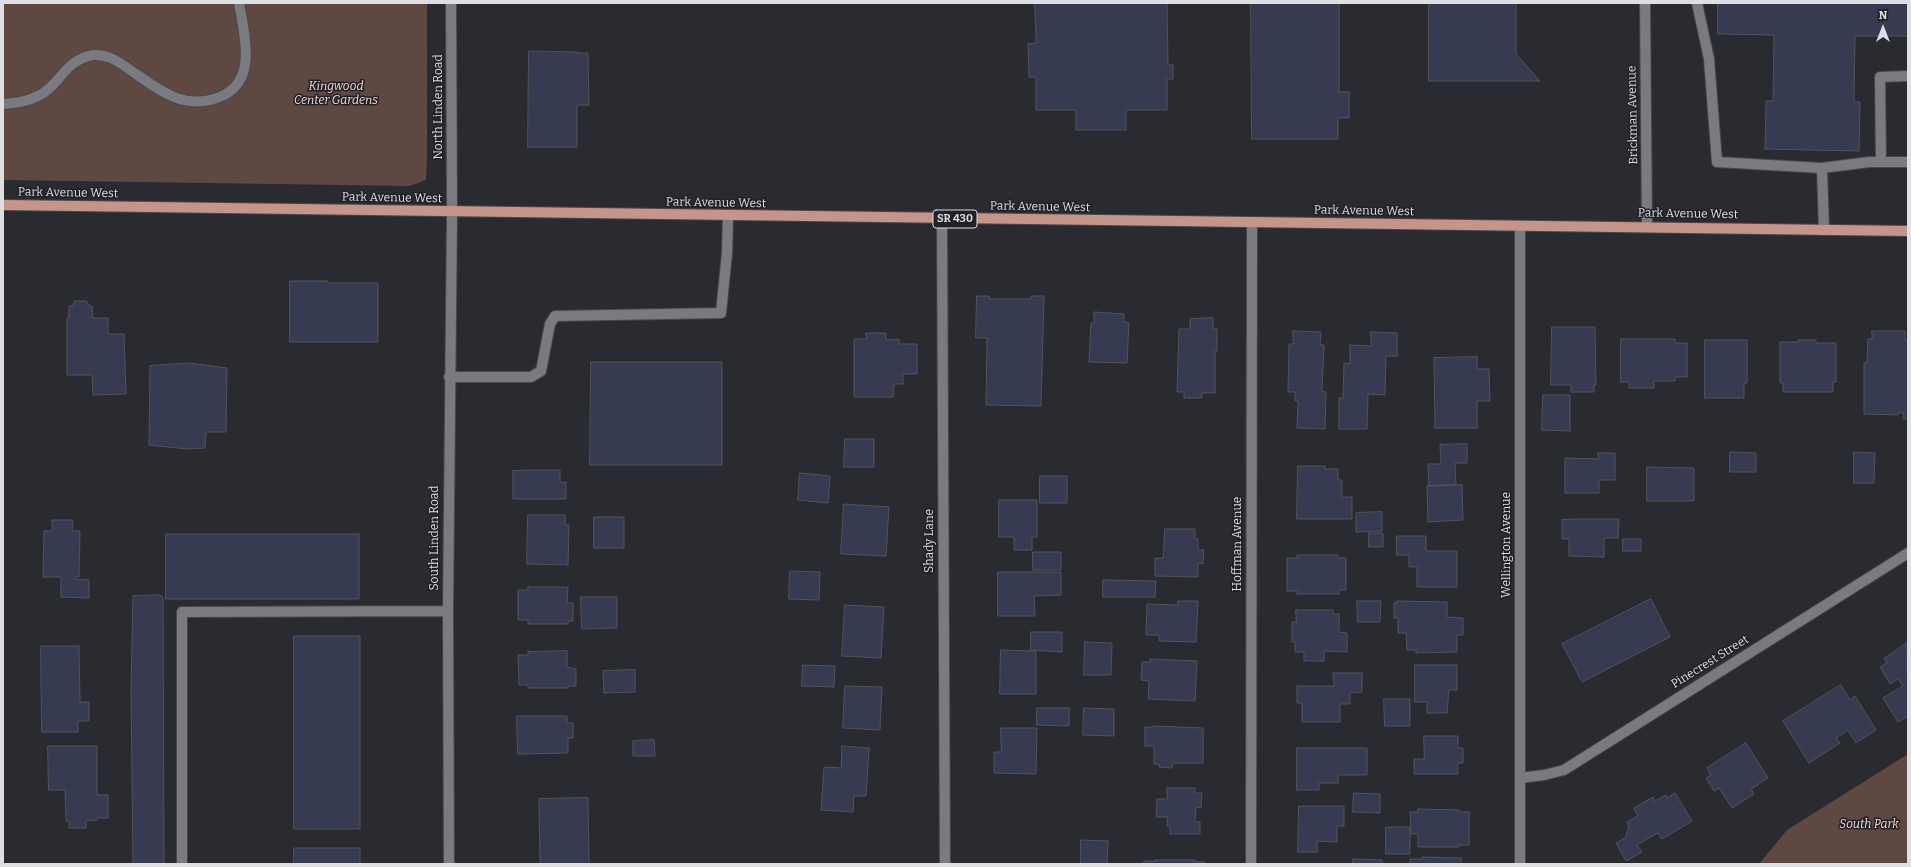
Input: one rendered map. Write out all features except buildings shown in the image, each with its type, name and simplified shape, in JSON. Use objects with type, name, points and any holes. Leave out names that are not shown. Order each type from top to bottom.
[{"type":"main road","name":"Park Avenue West","points":[[3,205],[1252,223],[1647,226],[1908,231]]},
{"type":"street","points":[[3,104],[22,102],[39,96],[72,64],[80,59],[94,55],[105,56],[116,60],[173,98],[191,102],[209,100],[223,95],[233,89],[242,78],[246,65],[246,48],[239,3]]},
{"type":"street","name":"North Linden Road","points":[[451,3],[452,212]]},
{"type":"street","name":"Brickman Avenue","points":[[1645,3],[1647,226]]},
{"type":"street","points":[[1697,3],[1709,59],[1717,162],[1822,168],[1881,162],[1908,162]]},
{"type":"street","points":[[1881,162],[1880,77],[1908,76]]},
{"type":"street","points":[[1822,168],[1824,230]]},
{"type":"street","name":"South Linden Road","points":[[449,864],[449,377],[452,212]]},
{"type":"street","points":[[449,377],[531,377],[541,371],[550,324],[555,316],[721,313],[728,253],[728,216]]},
{"type":"street","name":"Shady Lane","points":[[942,218],[945,864]]},
{"type":"street","name":"Hoffman Avenue","points":[[1251,864],[1252,223]]},
{"type":"street","name":"Wellington Avenue","points":[[1520,226],[1520,864]]},
{"type":"street","name":"Pinecrest Street","points":[[1520,778],[1544,775],[1564,770],[1908,553]]},
{"type":"street","points":[[182,864],[182,612],[448,611]]},
{"type":"green space","name":"Kingwood Center Gardens","points":[[3,3],[427,3],[426,180],[410,186],[3,180]]},
{"type":"green space","name":"South Park","points":[[1908,754],[1908,864],[1759,864],[1787,830]]}]
